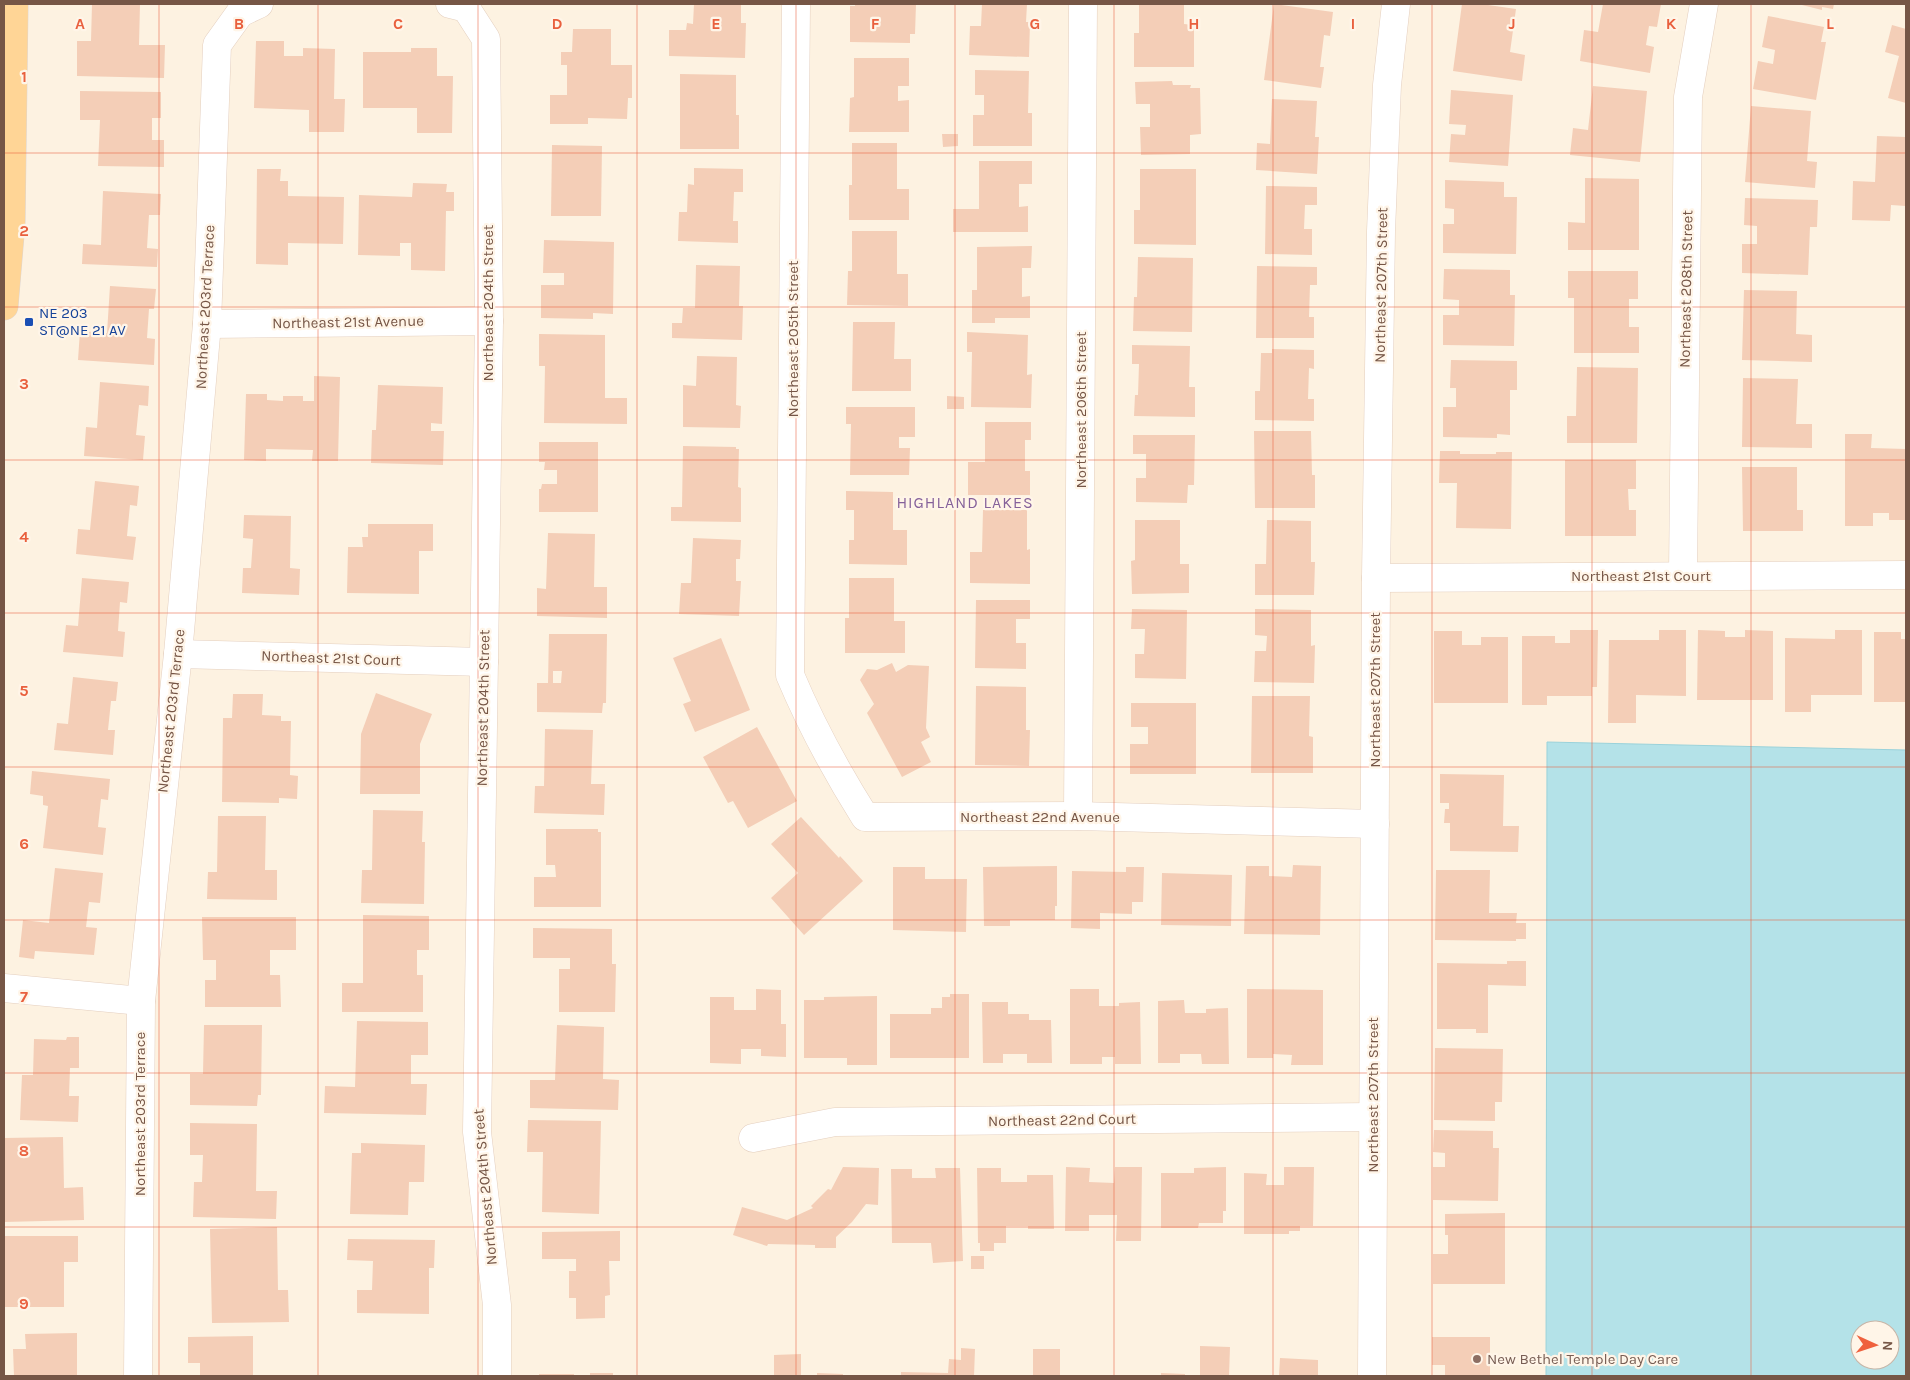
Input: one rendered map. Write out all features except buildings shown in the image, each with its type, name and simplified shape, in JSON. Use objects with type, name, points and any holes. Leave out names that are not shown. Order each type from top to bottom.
[{"type":"main road","points":[[4,306],[11,223],[14,4]]},
{"type":"street","name":"Northeast 203rd Terrace","points":[[138,1376],[141,1001],[178,654],[207,324],[217,45],[240,13],[258,4]]},
{"type":"street","name":"Northeast 204th Street","points":[[450,4],[466,8],[486,39],[489,321],[476,1132],[497,1305],[497,1376]]},
{"type":"street","name":"Northeast 205th Street","points":[[790,675],[796,4]]},
{"type":"street","name":"Northeast 206th Street","points":[[1078,816],[1083,4]]},
{"type":"street","name":"Northeast 207th Street","points":[[1372,1376],[1376,578],[1381,231],[1387,85],[1396,4]]},
{"type":"street","name":"Northeast 208th Street","points":[[1683,575],[1688,97],[1704,4]]},
{"type":"street","name":"Northeast 21st Avenue","points":[[207,324],[489,321]]},
{"type":"street","name":"Northeast 21st Court","points":[[1376,578],[1906,575]]},
{"type":"street","name":"Northeast 21st Court","points":[[178,654],[484,662]]},
{"type":"street","name":"Northeast 22nd Avenue","points":[[790,675],[809,719],[839,776],[865,817],[1078,816],[1375,824]]},
{"type":"street","points":[[4,988],[141,1001]]},
{"type":"street","name":"Northeast 22nd Court","points":[[753,1138],[835,1122],[1372,1117]]},
{"type":"water","points":[[1547,742],[1906,750],[1906,1376],[1546,1376]]},
{"type":"place","name":"NE 203 ST@NE 21 AV","points":[[29,322]]},
{"type":"place","name":"New Bethel Temple Day Care","points":[[1477,1359]]},
{"type":"district","name":"HIGHLAND LAKES","points":[[965,502]]}]
